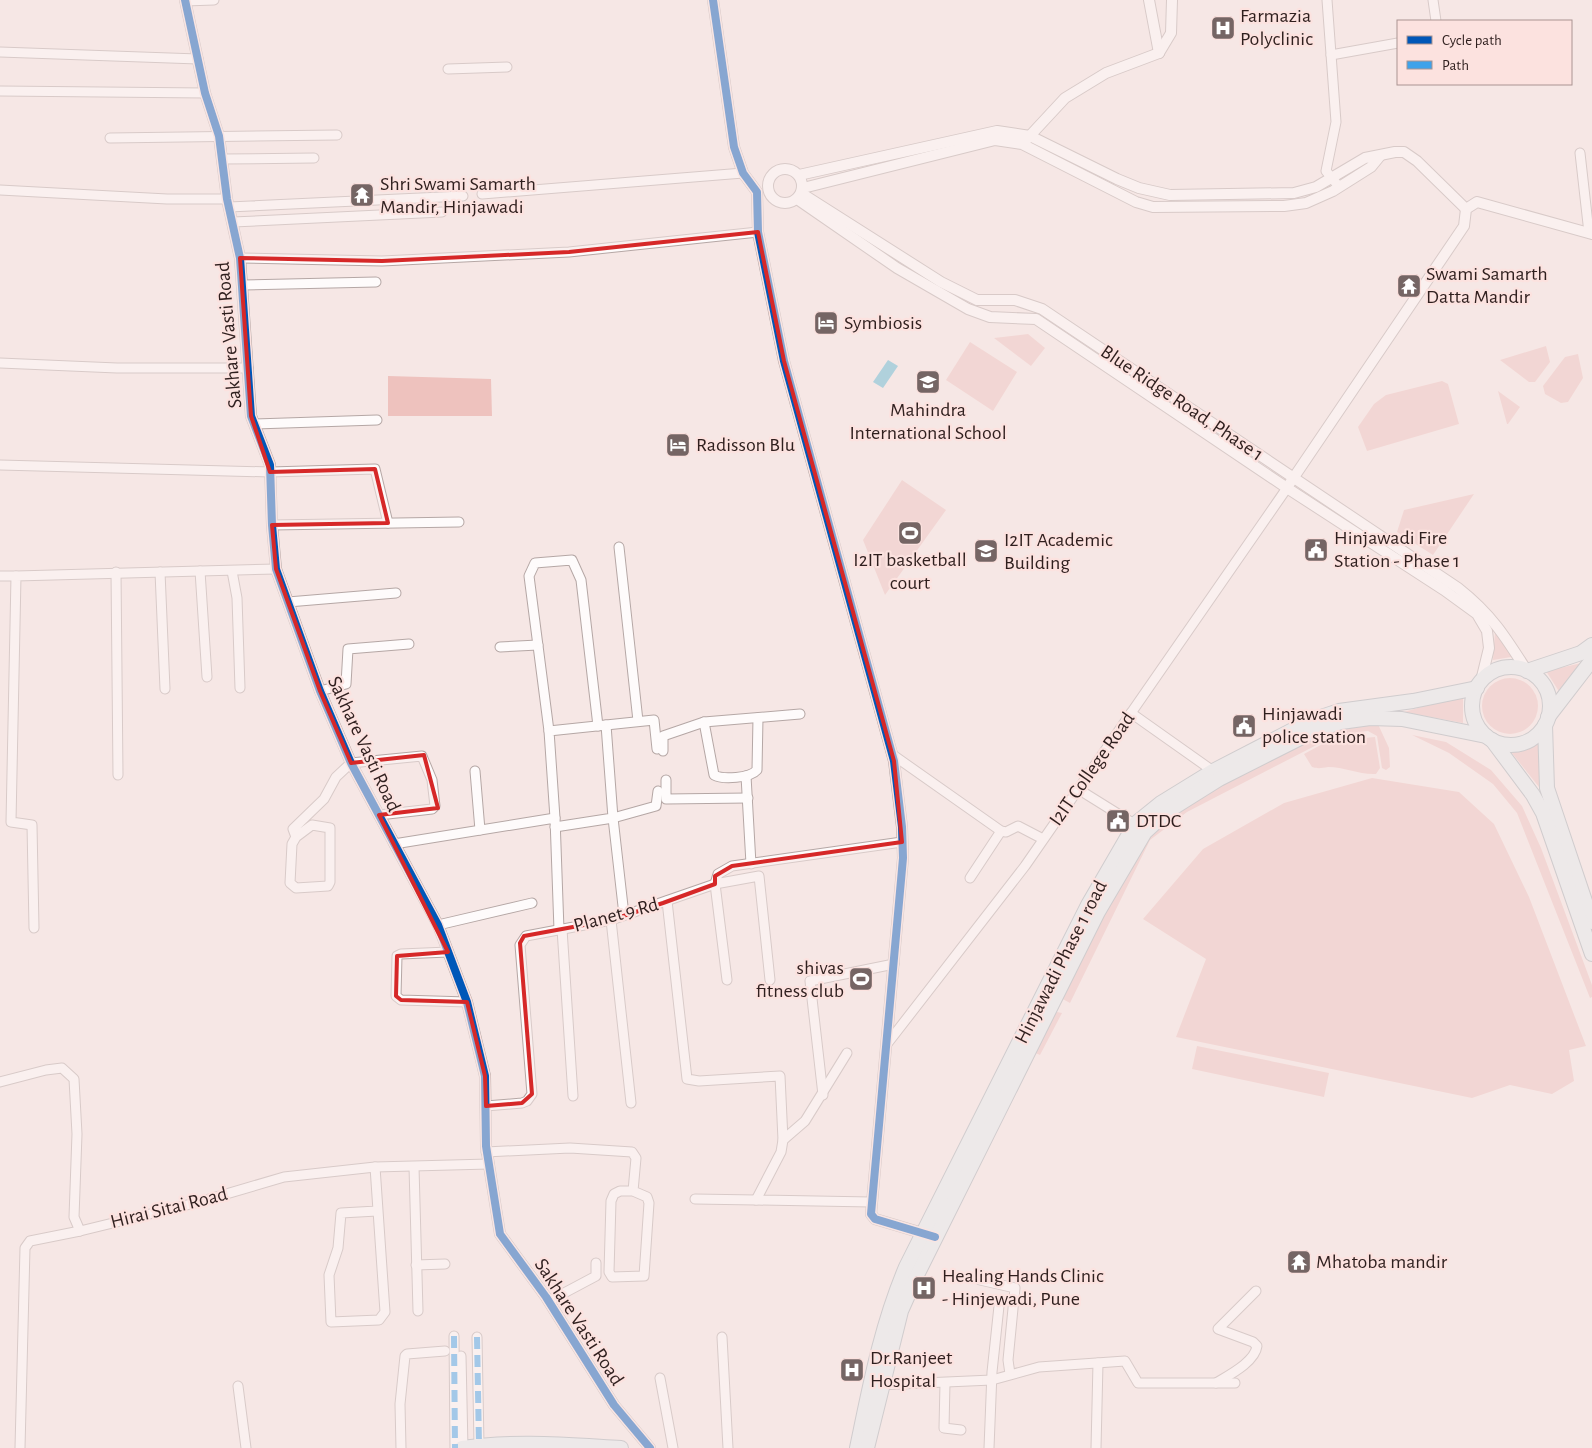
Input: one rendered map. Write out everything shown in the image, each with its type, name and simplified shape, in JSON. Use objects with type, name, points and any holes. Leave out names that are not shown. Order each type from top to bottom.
[{"type":"main road","points":[[1527,671],[1581,653],[1592,645]]},
{"type":"main road","points":[[1489,738],[1507,744],[1522,743],[1535,736],[1592,660]]},
{"type":"main road","points":[[1592,922],[1547,788],[1546,721],[1550,703],[1545,688],[1536,676],[1527,671],[1515,668],[1500,669],[1479,684],[1472,702],[1474,717],[1533,795],[1543,812],[1592,954]]},
{"type":"main road","name":"Hinjawadi Phase 1 road","points":[[1217,775],[1312,720],[1339,711],[1413,701],[1479,684]]},
{"type":"main road","name":"Hinjawadi Phase 1 road","points":[[856,1448],[869,1384],[890,1306],[928,1235],[1088,905],[1140,828],[1161,803],[1316,730],[1341,722],[1370,718],[1402,718],[1489,738]]},
{"type":"main road","name":"Hinjawadi Phase 1 road","points":[[866,1448],[901,1311],[928,1235]]},
{"type":"main road","points":[[463,1448],[479,1445],[532,1443],[621,1448]]},
{"type":"street","points":[[185,1],[214,0]]},
{"type":"street","points":[[713,0],[734,147],[743,173],[757,192],[758,232],[784,361],[892,755],[902,827],[903,858],[871,1214],[875,1219],[928,1235]]},
{"type":"street","points":[[1149,0],[1159,53]]},
{"type":"street","points":[[1022,144],[1065,98],[1106,73],[1159,53],[1172,33],[1172,0]]},
{"type":"street","points":[[1327,0],[1336,122],[1326,172],[1340,187]]},
{"type":"street","points":[[1433,0],[1436,20]]},
{"type":"street","name":"Sakhare Vasti Road","points":[[185,1],[205,93],[219,136],[228,203],[240,258],[251,416],[270,465],[276,569],[320,692],[351,764],[438,925],[467,1002],[485,1076],[486,1152],[500,1234],[549,1301],[614,1405],[650,1448]]},
{"type":"street","points":[[1331,55],[1397,43]]},
{"type":"street","points":[[0,52],[198,59]]},
{"type":"street","points":[[448,69],[507,67]]},
{"type":"street","points":[[0,91],[205,93]]},
{"type":"street","points":[[1380,156],[1371,167],[1340,187],[1321,198],[1296,205],[1159,208],[1136,202],[1022,144],[995,140],[800,193],[792,202],[780,202],[771,196],[769,190],[770,179],[778,171],[789,169],[798,175],[997,131],[1030,136],[1108,175],[1159,194],[1187,196],[1294,194],[1316,187],[1365,158],[1404,152],[1417,161],[1466,209]]},
{"type":"street","points":[[110,138],[337,135]]},
{"type":"street","points":[[1466,209],[1477,202],[1591,233],[1580,153]]},
{"type":"street","points":[[222,159],[314,158]]},
{"type":"street","points":[[482,194],[743,173]]},
{"type":"street","points":[[798,175],[800,193]]},
{"type":"street","points":[[0,190],[228,203],[462,196]]},
{"type":"street","points":[[757,192],[769,190]]},
{"type":"street","name":"Blue Ridge Road, Phase 1","points":[[800,193],[947,286],[978,300],[1015,300],[1042,309],[1458,588],[1482,607],[1501,629],[1527,671]]},
{"type":"street","name":"Blue Ridge Road, Phase 1","points":[[800,193],[896,268],[954,302],[990,317],[1036,319],[1286,488],[1444,590],[1477,614],[1487,631],[1489,648],[1479,684]]},
{"type":"street","points":[[1286,488],[1464,226],[1466,209]]},
{"type":"street","points":[[233,222],[442,212]]},
{"type":"street","points":[[240,258],[382,261],[569,252],[758,232]]},
{"type":"street","points":[[242,285],[376,282]]},
{"type":"street","points":[[0,363],[117,368],[248,368]]},
{"type":"street","points":[[255,424],[376,420]]},
{"type":"street","points":[[0,465],[270,472],[375,469],[388,523]]},
{"type":"street","name":"I2IT College Road","points":[[887,1044],[1043,840],[1286,488]]},
{"type":"street","points":[[272,525],[459,522]]},
{"type":"street","points":[[619,547],[638,721]]},
{"type":"street","points":[[573,1096],[549,731],[529,576],[535,564],[572,560],[581,580],[602,725],[624,915]]},
{"type":"street","points":[[0,576],[276,569]]},
{"type":"street","points":[[232,571],[237,598],[240,688]]},
{"type":"street","points":[[116,572],[118,774]]},
{"type":"street","points":[[160,572],[165,689]]},
{"type":"street","points":[[200,572],[208,677]]},
{"type":"street","points":[[16,576],[11,822],[32,825],[34,928]]},
{"type":"street","points":[[288,602],[396,593]]},
{"type":"street","points":[[320,692],[346,684],[348,649],[409,644]]},
{"type":"street","points":[[500,647],[538,645]]},
{"type":"street","points":[[1131,713],[1217,775]]},
{"type":"street","points":[[549,731],[654,720],[660,752],[663,736],[704,722],[800,714]]},
{"type":"street","points":[[704,722],[714,775],[718,777],[746,776],[757,770],[758,718]]},
{"type":"street","points":[[296,837],[293,829],[324,799],[336,777],[351,764],[418,755],[425,759],[437,802],[436,806],[432,809],[379,815]]},
{"type":"street","points":[[892,755],[1001,831],[1006,832],[1018,826],[1043,840]]},
{"type":"street","points":[[475,771],[480,830]]},
{"type":"street","points":[[746,776],[751,864]]},
{"type":"street","points":[[666,780],[666,799],[748,798]]},
{"type":"street","points":[[1078,789],[1140,828]]},
{"type":"street","points":[[394,844],[480,830],[613,818],[656,806],[658,791]]},
{"type":"street","points":[[312,825],[330,828],[330,882],[328,886],[296,888],[290,883],[292,844],[296,837],[312,825]]},
{"type":"street","points":[[970,878],[1001,831]]},
{"type":"street","name":"Planet 9 Rd","points":[[486,1106],[522,1103],[527,1101],[532,1094],[520,942],[526,936],[611,920],[668,901],[715,884],[716,875],[723,870],[739,865],[902,842]]},
{"type":"street","points":[[738,878],[739,865]]},
{"type":"street","points":[[727,980],[715,884],[738,878],[759,876],[770,980]]},
{"type":"street","points":[[668,901],[687,1079],[700,1081],[780,1075],[782,1152],[756,1200]]},
{"type":"street","points":[[438,925],[532,903]]},
{"type":"street","points":[[611,920],[631,1103]]},
{"type":"street","points":[[448,952],[401,954],[397,956],[396,996],[400,1000],[467,1002]]},
{"type":"street","points":[[823,1096],[810,981],[894,964]]},
{"type":"street","points":[[783,1140],[805,1122],[823,1096],[847,1053]]},
{"type":"street","points":[[0,1082],[46,1070],[62,1068],[74,1079],[77,1134],[74,1217],[80,1230]]},
{"type":"street","points":[[486,1152],[570,1148],[632,1152],[636,1158],[632,1191]]},
{"type":"street","name":"Hirai Sitai Road","points":[[20,1448],[25,1248],[30,1240],[199,1202],[284,1177],[375,1167],[489,1164]]},
{"type":"street","points":[[375,1167],[385,1312],[379,1320],[331,1322],[329,1276],[338,1248],[341,1213],[377,1211]]},
{"type":"street","points":[[414,1167],[418,1311]]},
{"type":"street","points":[[620,1191],[632,1191],[647,1196],[649,1203],[644,1276],[612,1277],[609,1272],[612,1201],[614,1194],[620,1191]]},
{"type":"street","points":[[695,1199],[871,1202]]},
{"type":"street","points":[[549,1301],[596,1276],[596,1263]]},
{"type":"street","points":[[416,1265],[445,1264]]},
{"type":"street","points":[[980,1280],[1016,1288],[1008,1360],[1010,1374]]},
{"type":"street","points":[[1216,1383],[1246,1363],[1256,1351],[1257,1346],[1253,1342],[1218,1329],[1256,1291]]},
{"type":"street","points":[[989,1448],[992,1380],[999,1306]]},
{"type":"street","points":[[454,1336],[455,1448]]},
{"type":"street","points":[[477,1337],[479,1445]]},
{"type":"street","points":[[722,1337],[728,1448]]},
{"type":"street","points":[[400,1448],[400,1404],[405,1356],[407,1354],[445,1351]]},
{"type":"street","points":[[461,1356],[463,1448]]},
{"type":"street","points":[[869,1384],[883,1386],[992,1380],[1039,1367],[1126,1361],[1138,1383],[1235,1383]]},
{"type":"street","points":[[1096,1448],[1098,1363]]},
{"type":"street","points":[[660,1378],[673,1448]]},
{"type":"street","points":[[945,1383],[944,1428],[961,1430]]},
{"type":"street","points":[[238,1386],[246,1448]]},
{"type":"highlighted area","points":[[758,232],[784,361],[894,761],[902,842],[732,866],[715,876],[715,884],[663,903],[611,920],[524,936],[520,943],[532,1094],[522,1103],[486,1106],[485,1076],[467,1002],[401,1000],[396,996],[397,956],[448,952],[379,815],[438,808],[424,755],[351,763],[320,691],[276,569],[272,525],[388,523],[375,469],[270,472],[251,416],[240,258],[382,261],[569,252]]},
{"type":"shaded area","points":[[1028,334],[1045,348],[1031,366],[994,338]]},
{"type":"shaded area","points":[[970,342],[1017,372],[993,411],[946,380]]},
{"type":"shaded area","points":[[1546,346],[1550,362],[1535,382],[1529,382],[1500,360]]},
{"type":"shaded area","points":[[1578,354],[1583,378],[1568,402],[1561,403],[1545,394],[1543,386],[1565,357]]},
{"type":"shaded area","points":[[388,376],[491,379],[492,416],[388,416]]},
{"type":"shaded area","points":[[1442,381],[1448,384],[1459,424],[1367,451],[1358,427],[1374,404],[1386,395]]},
{"type":"shaded area","points":[[1498,391],[1520,407],[1508,424],[1507,424]]},
{"type":"shaded area","points":[[902,480],[946,510],[885,595],[863,540]]},
{"type":"shaded area","points":[[1474,494],[1433,555],[1397,532],[1404,510]]},
{"type":"shaded area","points":[[1495,631],[1512,656],[1511,657],[1493,660]]},
{"type":"shaded area","points":[[1582,663],[1560,693],[1546,671]]},
{"type":"shaded area","points":[[1510,678],[1521,680],[1530,686],[1536,695],[1538,706],[1536,717],[1530,726],[1521,732],[1510,734],[1499,732],[1490,726],[1484,717],[1482,706],[1484,695],[1490,686],[1499,680]]},
{"type":"shaded area","points":[[1463,695],[1463,723],[1404,712]]},
{"type":"shaded area","points":[[1377,722],[1389,748],[1390,767],[1386,770],[1382,768],[1377,736],[1368,731],[1336,735],[1187,812],[1150,840],[1070,1003],[1059,997],[1144,839],[1189,803],[1324,731]]},
{"type":"shaded area","points":[[1412,735],[1446,742],[1491,770],[1522,806],[1541,848],[1592,985],[1592,997],[1590,998],[1517,813],[1493,784],[1449,753]]},
{"type":"shaded area","points":[[1375,737],[1380,768],[1376,774],[1334,767],[1314,768],[1304,754],[1328,741]]},
{"type":"shaded area","points":[[1540,744],[1539,787],[1511,752],[1527,749]]},
{"type":"shaded area","points":[[1372,778],[1459,792],[1494,824],[1529,897],[1586,1046],[1569,1050],[1574,1081],[1552,1094],[1510,1085],[1472,1098],[1176,1037],[1206,959],[1143,919],[1203,849],[1284,803]]},
{"type":"shaded area","points":[[1051,1013],[1062,1013],[1040,1055],[1031,1051]]},
{"type":"shaded area","points":[[1197,1046],[1329,1073],[1324,1097],[1192,1069]]},
{"type":"water","points":[[888,360],[898,366],[883,388],[873,382]]},
{"type":"marked path","points":[[454,1336],[455,1448]]},
{"type":"marked path","points":[[477,1337],[479,1445]]},
{"type":"cycle path","points":[[185,0],[205,93],[219,136],[227,199],[240,258],[251,416],[270,465],[276,569],[320,691],[351,763],[438,925],[467,1002],[485,1076],[486,1146],[500,1234],[546,1297],[614,1405],[650,1448]]},
{"type":"cycle path","points":[[713,0],[734,147],[743,173],[757,192],[758,232],[784,361],[894,761],[902,827],[903,858],[871,1214],[875,1219],[935,1237]]},
{"type":"place","name":"Farmazia Polyclinic","points":[[1223,28]]},
{"type":"place","name":"Shri Swami Samarth Mandir, Hinjawadi","points":[[362,195]]},
{"type":"place","name":"Swami Samarth Datta Mandir","points":[[1409,286]]},
{"type":"place","name":"Symbiosis","points":[[826,323]]},
{"type":"place","name":"Mahindra International School","points":[[928,382]]},
{"type":"place","name":"Radisson Blu","points":[[678,445]]},
{"type":"place","name":"I2IT basketball court","points":[[910,533]]},
{"type":"place","name":"Hinjawadi Fire Station - Phase 1","points":[[1316,550]]},
{"type":"place","name":"I2IT Academic Building","points":[[986,551]]},
{"type":"place","name":"Hinjawadi police station","points":[[1244,726]]},
{"type":"place","name":"DTDC","points":[[1118,821]]},
{"type":"place","name":"shivas fitness club","points":[[861,979]]},
{"type":"place","name":"Mhatoba mandir","points":[[1299,1262]]},
{"type":"place","name":"Healing Hands Clinic - Hinjewadi, Pune","points":[[924,1288]]},
{"type":"place","name":"Dr.Ranjeet Hospital","points":[[852,1370]]}]
